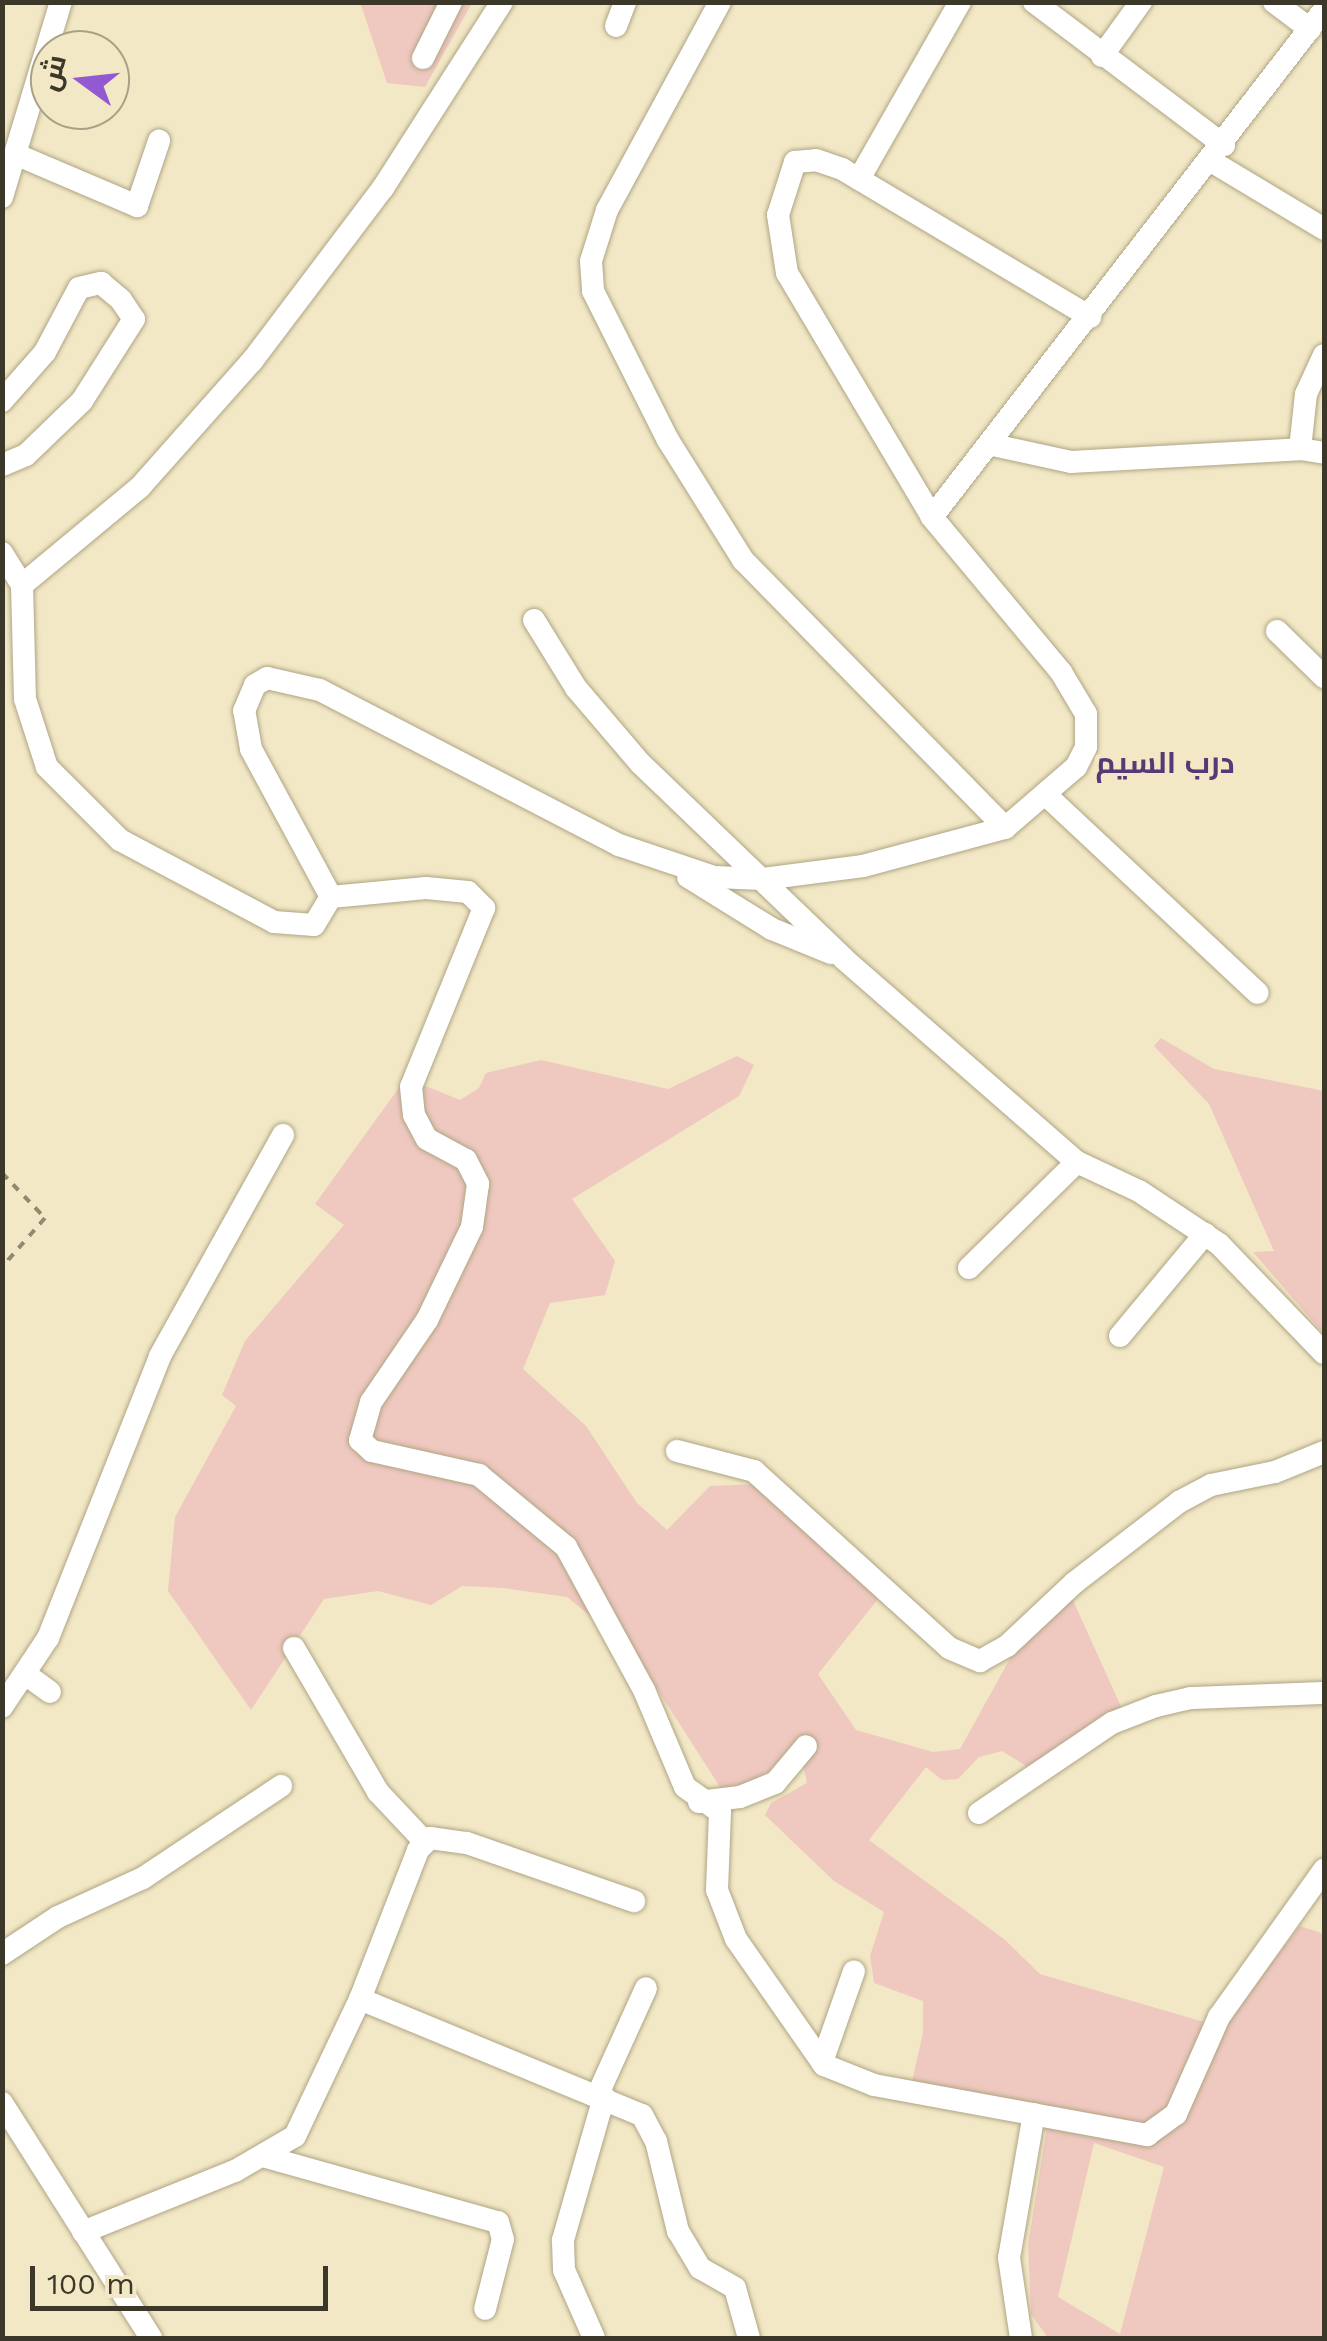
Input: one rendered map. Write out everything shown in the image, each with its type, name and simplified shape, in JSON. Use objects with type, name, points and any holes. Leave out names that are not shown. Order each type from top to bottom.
[{"type":"street","points":[[2,197],[61,2]]},
{"type":"street","points":[[424,58],[451,2]]},
{"type":"street","points":[[22,585],[140,488],[252,361],[374,202],[502,2]]},
{"type":"street","points":[[616,26],[625,2]]},
{"type":"street","points":[[720,2],[606,210],[591,261],[593,292],[668,440],[743,560],[1005,828]]},
{"type":"street","points":[[858,178],[960,2]]},
{"type":"street","points":[[1034,2],[1218,153],[1324,229]]},
{"type":"street","points":[[1102,56],[1141,2]]},
{"type":"street","points":[[932,518],[993,445],[1317,20],[1274,2]]},
{"type":"street","points":[[14,154],[137,206],[159,142]]},
{"type":"street","points":[[663,862],[714,877],[763,879],[914,856],[1005,828],[1076,767],[1086,748],[1086,714],[1062,672],[932,518],[804,307],[780,244],[783,190],[794,162],[816,160],[858,178],[1090,316]]},
{"type":"street","points":[[2,402],[45,352],[79,288],[101,283],[122,300],[134,319],[82,400],[26,455],[2,465]]},
{"type":"street","points":[[1300,449],[1306,394],[1324,355]]},
{"type":"street","points":[[993,445],[1035,457],[1108,464],[1300,449],[1324,453]]},
{"type":"street","points":[[2,553],[22,585],[30,730],[48,767],[76,803],[141,854],[274,922],[314,925],[332,897]]},
{"type":"street","points":[[534,620],[608,728],[844,958],[1077,1162],[1205,1234],[1324,1353]]},
{"type":"street","points":[[1276,630],[1324,677]]},
{"type":"street","points":[[332,897],[251,749],[244,711],[254,685],[266,678],[301,682],[344,700],[493,784],[663,862],[772,928],[844,958]]},
{"type":"street","points":[[1046,794],[1258,993]]},
{"type":"street","points":[[332,897],[426,888],[468,892],[484,908],[412,1087],[414,1115],[427,1140],[466,1160],[478,1184],[472,1227],[427,1320],[371,1402],[360,1440],[372,1451],[479,1475],[566,1547],[698,1802],[720,1812],[717,1890],[736,1938],[822,2062],[874,2085],[1146,2135],[1164,2126],[1188,2094],[1219,2017],[1324,1870]]},
{"type":"street","points":[[2,1707],[28,1676],[160,1356],[283,1135]]},
{"type":"street","points":[[969,1268],[1077,1162]]},
{"type":"street","points":[[1120,1336],[1205,1234]]},
{"type":"street","points":[[677,1451],[754,1471],[949,1648],[980,1661],[1008,1646],[1074,1583],[1179,1502],[1211,1485],[1275,1472],[1324,1452]]},
{"type":"street","points":[[294,1648],[378,1792],[425,1842]]},
{"type":"street","points":[[28,1676],[50,1692]]},
{"type":"street","points":[[979,1813],[1112,1723],[1156,1706],[1191,1698],[1324,1693]]},
{"type":"street","points":[[698,1802],[740,1797],[774,1782],[806,1746]]},
{"type":"street","points":[[2,1954],[58,1917],[144,1878],[281,1786]]},
{"type":"street","points":[[425,1842],[441,1837],[467,1843],[634,1901]]},
{"type":"street","points":[[83,2232],[266,2157],[304,2124],[425,1842]]},
{"type":"street","points":[[822,2062],[854,1971]]},
{"type":"street","points":[[594,2338],[564,2270],[562,2240],[601,2096],[646,1988]]},
{"type":"street","points":[[360,2000],[642,2115],[651,2127],[678,2231],[700,2268],[735,2288],[749,2338]]},
{"type":"street","points":[[2,2103],[151,2338]]},
{"type":"street","points":[[1022,2338],[1009,2258],[1034,2114]]},
{"type":"street","points":[[266,2157],[498,2222],[504,2240],[486,2309]]},
{"type":"path","points":[[2,1173],[45,1218],[2,1266]]},
{"type":"shaded area","points":[[360,2],[472,3],[425,87],[387,83]]},
{"type":"shaded area","points":[[1161,1038],[1214,1069],[1324,1091],[1324,1334],[1253,1252],[1274,1251],[1209,1104],[1154,1046]]},
{"type":"shaded area","points":[[737,1056],[754,1065],[739,1096],[572,1199],[615,1261],[605,1295],[550,1303],[523,1369],[586,1426],[637,1503],[667,1530],[710,1486],[761,1484],[878,1599],[818,1674],[856,1730],[933,1752],[960,1749],[1017,1646],[1071,1596],[1128,1722],[1034,1771],[1002,1751],[979,1757],[958,1779],[942,1780],[926,1767],[869,1840],[1004,1939],[1040,1974],[1221,2027],[1300,1926],[1324,1934],[1324,2338],[1048,2338],[1031,2314],[1028,2245],[1050,2108],[912,2081],[923,2033],[923,2001],[874,1983],[870,1956],[884,1912],[834,1881],[765,1815],[771,1803],[807,1783],[803,1764],[818,1748],[802,1736],[769,1771],[737,1791],[722,1790],[632,1650],[567,1597],[462,1586],[431,1605],[378,1591],[324,1599],[251,1710],[168,1591],[175,1517],[236,1406],[222,1395],[245,1341],[344,1225],[315,1204],[406,1078],[460,1100],[479,1088],[486,1073],[541,1060],[668,1089]],"holes":[[[1094,2143],[1164,2167],[1120,2334],[1058,2297]]]},
{"type":"district","name":"درب السيم","points":[[1165,763]]}]
